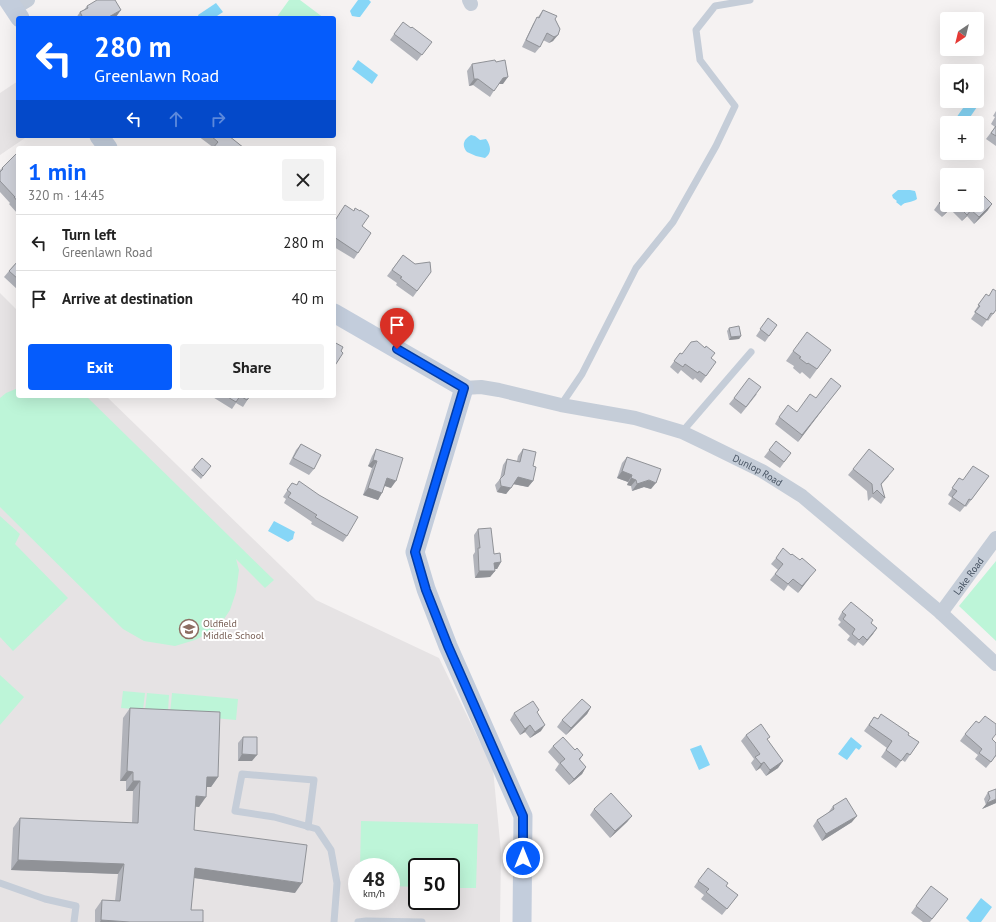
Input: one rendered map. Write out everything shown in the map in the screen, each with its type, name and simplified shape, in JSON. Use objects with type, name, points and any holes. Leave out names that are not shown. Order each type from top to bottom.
[{"type":"main road","points":[[336,314],[464,388],[415,552],[426,590],[448,646],[523,816],[522,922]]},
{"type":"street","name":"Dunlop Road","points":[[464,388],[481,387],[499,390],[561,405],[635,418],[682,432],[762,471],[802,496],[941,613],[996,664]]},
{"type":"street","name":"Lake Road","points":[[941,613],[996,538]]},
{"type":"lane","points":[[561,405],[582,374],[636,268],[673,222],[716,146],[735,106],[700,60],[696,30],[716,6],[750,0]]},
{"type":"lane","points":[[682,432],[751,352]]},
{"type":"lane","points":[[308,827],[314,780],[242,774],[235,811],[274,817],[308,827],[317,829],[331,850],[337,883],[334,922]]},
{"type":"lane","points":[[0,883],[45,899],[76,906],[74,922]]},
{"type":"lane","points":[[358,922],[422,922]]},
{"type":"shaded area","points":[[16,82],[16,138],[25,138],[0,155],[0,93]]},
{"type":"shaded area","name":"Oldfield Middle School","points":[[0,293],[16,309],[16,398],[108,398],[316,600],[439,658],[493,769],[501,852],[500,922],[0,922]]},
{"type":"green space","points":[[289,0],[300,0],[321,16],[277,16]]},
{"type":"green space","points":[[16,389],[16,398],[88,398],[274,580],[265,588],[236,559],[239,570],[236,592],[230,610],[224,619],[211,632],[195,640],[175,646],[144,641],[123,629],[0,507],[0,398],[6,393]]},
{"type":"green space","points":[[0,516],[20,534],[15,544],[68,598],[13,651],[0,637]]},
{"type":"green space","points":[[996,561],[996,641],[959,606]]},
{"type":"green space","points":[[0,675],[24,697],[0,725]]},
{"type":"green space","points":[[123,691],[145,693],[143,710],[121,708]]},
{"type":"green space","points":[[147,693],[169,695],[168,712],[145,710]]},
{"type":"green space","points":[[172,693],[238,699],[236,720],[170,714]]},
{"type":"green space","points":[[361,821],[478,824],[476,888],[460,888],[460,858],[408,858],[408,887],[400,886],[400,858],[360,858]]},
{"type":"water","points":[[358,0],[369,0],[371,2],[360,17],[352,16],[350,11]]},
{"type":"water","points":[[216,3],[223,12],[217,16],[198,15]]},
{"type":"water","points":[[358,60],[378,75],[372,84],[352,69]]},
{"type":"water","points":[[963,108],[976,108],[971,116],[957,116]]},
{"type":"water","points":[[471,135],[480,140],[486,139],[488,142],[490,152],[485,158],[467,152],[465,149],[464,142]]},
{"type":"water","points":[[898,190],[915,191],[917,199],[904,203],[901,206],[896,202],[897,201],[892,195]]},
{"type":"water","points":[[274,521],[295,532],[293,539],[288,542],[268,531]]},
{"type":"water","points":[[851,737],[862,746],[859,750],[856,748],[847,760],[838,754]]},
{"type":"water","points":[[701,745],[710,765],[699,770],[690,749]]},
{"type":"water","points":[[981,898],[992,907],[981,922],[970,922],[966,918]]},
{"type":"building","points":[[97,0],[115,0],[121,10],[110,16],[82,16],[80,12],[88,8],[87,6]]},
{"type":"building","points":[[543,10],[557,16],[555,19],[560,29],[558,35],[554,37],[547,33],[540,47],[526,40],[537,17],[539,18]]},
{"type":"building","points":[[403,22],[432,42],[422,55],[394,34]]},
{"type":"building","points":[[495,60],[496,62],[505,60],[508,77],[503,78],[494,91],[478,79],[474,79],[472,64]]},
{"type":"building","points":[[996,126],[996,136],[991,133]]},
{"type":"building","points":[[213,138],[232,138],[242,146],[215,146],[218,142]]},
{"type":"building","points":[[16,154],[16,200],[0,181],[0,172],[3,169],[2,168]]},
{"type":"building","points":[[984,196],[992,204],[984,212]]},
{"type":"building","points":[[345,205],[354,211],[355,208],[360,210],[369,216],[362,226],[371,233],[358,253],[336,238],[336,219]]},
{"type":"building","points":[[973,212],[984,212],[979,217]]},
{"type":"building","points":[[403,255],[415,264],[430,262],[431,272],[417,291],[392,270]]},
{"type":"building","points":[[16,263],[16,277],[9,271]]},
{"type":"building","points":[[993,289],[996,291],[996,310],[993,314],[991,313],[987,320],[975,312],[986,294],[989,296]]},
{"type":"building","points":[[768,318],[777,325],[769,336],[760,329]]},
{"type":"building","points":[[739,326],[741,336],[731,337],[729,328]]},
{"type":"building","points":[[807,332],[831,350],[817,369],[799,358],[801,357],[793,351]]},
{"type":"building","points":[[697,341],[705,348],[706,346],[715,353],[711,358],[716,362],[706,376],[699,371],[698,373],[685,364],[683,367],[674,361],[680,353],[682,354],[691,342]]},
{"type":"building","points":[[336,343],[343,347],[341,351],[343,353],[336,364]]},
{"type":"building","points":[[749,378],[761,387],[746,407],[734,398]]},
{"type":"building","points":[[831,378],[841,386],[802,435],[779,417],[788,405],[797,412],[810,394],[816,398]]},
{"type":"building","points":[[229,398],[239,398],[236,402]]},
{"type":"building","points":[[776,441],[791,453],[784,462],[769,450]]},
{"type":"building","points":[[301,444],[321,455],[314,469],[293,458]]},
{"type":"building","points":[[376,449],[403,458],[396,481],[387,478],[382,493],[368,488],[377,461],[373,460]]},
{"type":"building","points":[[523,449],[536,452],[533,466],[536,467],[533,481],[518,477],[511,488],[501,486],[500,479],[504,475],[507,459],[520,462]]},
{"type":"building","points":[[869,449],[894,469],[881,484],[885,498],[877,490],[873,494],[872,484],[853,469]]},
{"type":"building","points":[[627,457],[661,469],[656,483],[649,480],[637,484],[636,480],[631,478],[632,475],[622,471]]},
{"type":"building","points":[[202,458],[211,466],[203,476],[194,467]]},
{"type":"building","points":[[973,466],[989,476],[971,500],[969,499],[965,506],[952,497],[957,491],[952,488],[959,478],[963,480]]},
{"type":"building","points":[[299,481],[319,495],[358,517],[347,536],[315,517],[317,515],[288,497],[291,493],[287,490],[292,483],[297,485]]},
{"type":"building","points":[[491,528],[494,554],[500,553],[501,562],[494,563],[495,571],[479,571],[478,548],[480,548],[478,529]]},
{"type":"building","points":[[783,548],[800,560],[802,558],[816,570],[802,586],[793,579],[788,584],[775,574],[783,564],[776,558]]},
{"type":"building","points":[[851,602],[873,620],[871,623],[877,628],[867,640],[863,636],[859,640],[852,634],[855,629],[843,619],[846,615],[842,612]]},
{"type":"building","points":[[582,699],[591,707],[571,728],[562,720]]},
{"type":"building","points":[[533,701],[539,710],[537,712],[545,725],[535,732],[530,725],[525,729],[514,713]]},
{"type":"building","points":[[130,708],[220,712],[218,777],[207,777],[206,797],[196,796],[194,830],[307,845],[302,883],[195,868],[191,910],[203,910],[203,922],[130,922],[101,920],[102,900],[120,901],[124,864],[18,860],[20,818],[138,823],[140,781],[133,781],[133,772],[127,771]]},
{"type":"building","points":[[881,714],[909,733],[908,735],[919,742],[910,755],[907,753],[901,761],[886,750],[892,741],[869,725],[874,717],[878,719]]},
{"type":"building","points":[[985,716],[996,724],[996,734],[992,739],[996,743],[996,755],[991,762],[979,753],[982,749],[965,734],[976,721],[979,723]]},
{"type":"building","points":[[761,724],[770,737],[767,739],[783,761],[770,770],[764,762],[761,764],[755,757],[760,754],[746,735]]},
{"type":"building","points":[[243,737],[257,737],[257,755],[242,754]]},
{"type":"building","points":[[563,737],[575,750],[577,748],[583,755],[579,759],[586,767],[574,779],[560,763],[565,759],[553,746]]},
{"type":"building","points":[[996,789],[996,799],[987,803],[990,798],[988,792]]},
{"type":"building","points":[[611,793],[632,816],[615,831],[594,809]]},
{"type":"building","points":[[846,798],[857,816],[826,834],[817,820],[834,809],[833,806]]},
{"type":"building","points":[[708,868],[728,883],[726,886],[738,895],[727,909],[706,892],[709,889],[698,881]]},
{"type":"building","points":[[931,886],[948,899],[932,919],[916,906]]},
{"type":"place","name":"Oldfield Middle School","points":[[189,629]]},
{"type":"route","points":[[397,349],[464,388],[415,552],[426,590],[448,646],[523,816],[523,858]]}]
